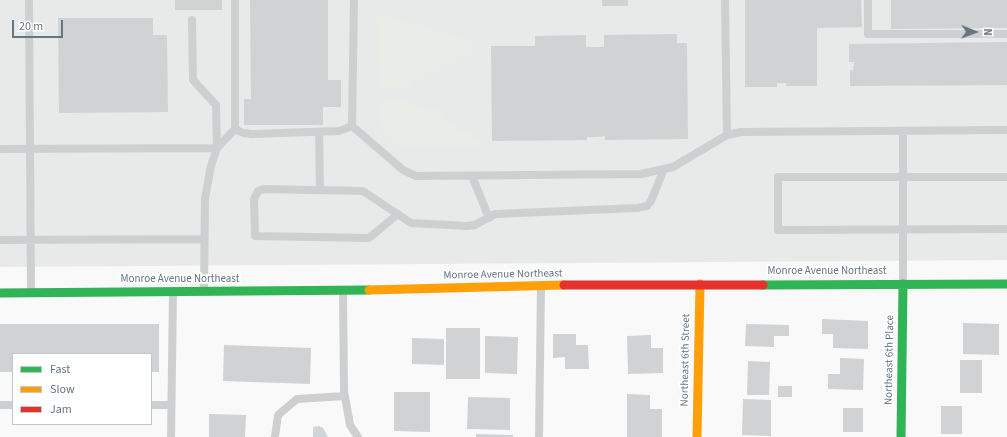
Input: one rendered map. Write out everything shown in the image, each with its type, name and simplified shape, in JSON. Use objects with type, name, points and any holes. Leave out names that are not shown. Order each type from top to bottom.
[{"type":"street","name":"Northeast 6th Street","points":[[697,437],[700,284]]},
{"type":"street","name":"Northeast 6th Place","points":[[901,437],[903,284]]},
{"type":"street","name":"Monroe Avenue Northeast","points":[[0,293],[342,291],[542,285],[1007,284]]},
{"type":"lane","points":[[28,0],[31,293]]},
{"type":"lane","points":[[0,149],[217,148],[235,130],[235,0]]},
{"type":"lane","points":[[352,126],[354,0]]},
{"type":"lane","points":[[725,0],[727,135]]},
{"type":"lane","points":[[868,0],[868,34],[1007,34]]},
{"type":"lane","points":[[192,20],[193,80],[216,105],[217,148],[211,166],[205,198],[204,292]]},
{"type":"lane","points":[[235,130],[252,134],[319,132],[338,131],[352,126]]},
{"type":"lane","points":[[352,126],[403,170],[416,176],[641,174],[673,167],[727,135],[741,132],[1007,130]]},
{"type":"lane","points":[[903,131],[903,284]]},
{"type":"lane","points":[[319,132],[320,190]]},
{"type":"lane","points":[[398,214],[369,238],[255,236],[254,200],[258,191],[264,189],[363,191],[398,214],[411,223],[467,226],[489,218],[495,214],[636,208],[646,206],[651,201],[664,169]]},
{"type":"lane","points":[[472,176],[489,218]]},
{"type":"lane","points":[[1007,178],[778,177],[778,230],[1007,229]]},
{"type":"lane","points":[[0,240],[204,239]]},
{"type":"lane","points":[[539,437],[542,285]]},
{"type":"lane","points":[[342,291],[345,396],[350,425],[358,437]]},
{"type":"lane","points":[[171,437],[173,292]]},
{"type":"lane","points":[[275,437],[278,415],[297,399],[345,396]]},
{"type":"lane","points":[[0,405],[12,405]]},
{"type":"lane","points":[[152,405],[171,405]]},
{"type":"shaded area","points":[[0,0],[1007,0],[1007,260],[0,267]]},
{"type":"shaded area","points":[[378,17],[391,17],[472,40],[473,55],[457,56],[457,64],[442,64],[442,71],[426,72],[426,79],[411,80],[411,87],[379,87]]},
{"type":"shaded area","points":[[379,100],[411,100],[411,107],[426,107],[427,110],[442,110],[442,122],[458,122],[458,131],[473,131],[472,139],[482,139],[482,147],[401,147],[395,145],[381,129]]},
{"type":"shaded area","points":[[319,426],[323,428],[328,437],[313,437],[313,427]]},
{"type":"building","points":[[175,0],[222,0],[222,10],[175,10]]},
{"type":"building","points":[[250,0],[328,0],[328,80],[341,80],[341,107],[323,107],[323,125],[244,125],[244,99],[251,99]]},
{"type":"building","points":[[602,0],[628,0],[628,6],[602,6]]},
{"type":"building","points":[[745,0],[861,0],[862,27],[817,28],[817,86],[786,86],[786,83],[777,83],[777,87],[745,87]]},
{"type":"building","points":[[891,0],[1007,0],[1007,28],[891,29]]},
{"type":"building","points":[[58,18],[153,18],[153,35],[167,35],[168,112],[59,113]]},
{"type":"building","points":[[677,34],[677,43],[687,43],[688,139],[605,140],[605,136],[587,137],[587,140],[492,141],[491,46],[535,46],[535,36],[586,35],[586,47],[604,47],[604,35]]},
{"type":"building","points":[[1007,42],[1007,85],[850,86],[850,70],[853,70],[854,62],[849,62],[849,44]]},
{"type":"building","points":[[822,319],[868,321],[868,349],[833,348],[833,334],[822,334]]},
{"type":"building","points":[[963,323],[999,324],[999,355],[963,354]]},
{"type":"building","points":[[0,324],[159,324],[159,372],[152,372],[152,353],[12,353],[12,372],[0,372]]},
{"type":"building","points":[[746,324],[789,325],[789,336],[774,336],[774,347],[745,346]]},
{"type":"building","points":[[446,328],[480,328],[480,379],[446,379]]},
{"type":"building","points":[[553,334],[576,334],[576,345],[588,345],[589,369],[565,369],[565,357],[553,358]]},
{"type":"building","points":[[651,335],[651,348],[663,348],[663,373],[628,374],[627,336]]},
{"type":"building","points":[[485,336],[518,337],[517,374],[485,373]]},
{"type":"building","points":[[412,338],[444,339],[444,365],[412,364]]},
{"type":"building","points":[[224,345],[311,348],[310,384],[223,381]]},
{"type":"building","points":[[840,358],[864,359],[863,390],[828,389],[828,374],[840,374]]},
{"type":"building","points":[[960,360],[982,360],[982,393],[960,393]]},
{"type":"building","points":[[748,361],[770,362],[769,395],[747,395]]},
{"type":"building","points":[[778,386],[792,386],[792,397],[778,397]]},
{"type":"building","points":[[394,392],[430,392],[430,432],[394,431]]},
{"type":"building","points":[[627,394],[650,395],[650,409],[662,409],[662,437],[627,437]]},
{"type":"building","points":[[468,397],[510,398],[510,430],[467,429]]},
{"type":"building","points":[[743,399],[771,400],[771,436],[742,435]]},
{"type":"building","points":[[941,406],[962,406],[962,434],[941,434]]},
{"type":"building","points":[[843,408],[863,408],[863,432],[843,432]]},
{"type":"building","points":[[209,414],[246,415],[245,437],[209,437]]},
{"type":"building","points":[[476,434],[513,435],[513,437],[476,437]]},
{"type":"traffic: fast","points":[[901,437],[903,284]]},
{"type":"traffic: fast","points":[[763,285],[1007,284]]},
{"type":"traffic: fast","points":[[0,293],[369,290]]},
{"type":"traffic: slow","points":[[697,437],[700,284]]},
{"type":"traffic: slow","points":[[369,290],[564,285]]},
{"type":"traffic: jam","points":[[564,285],[763,285]]}]
